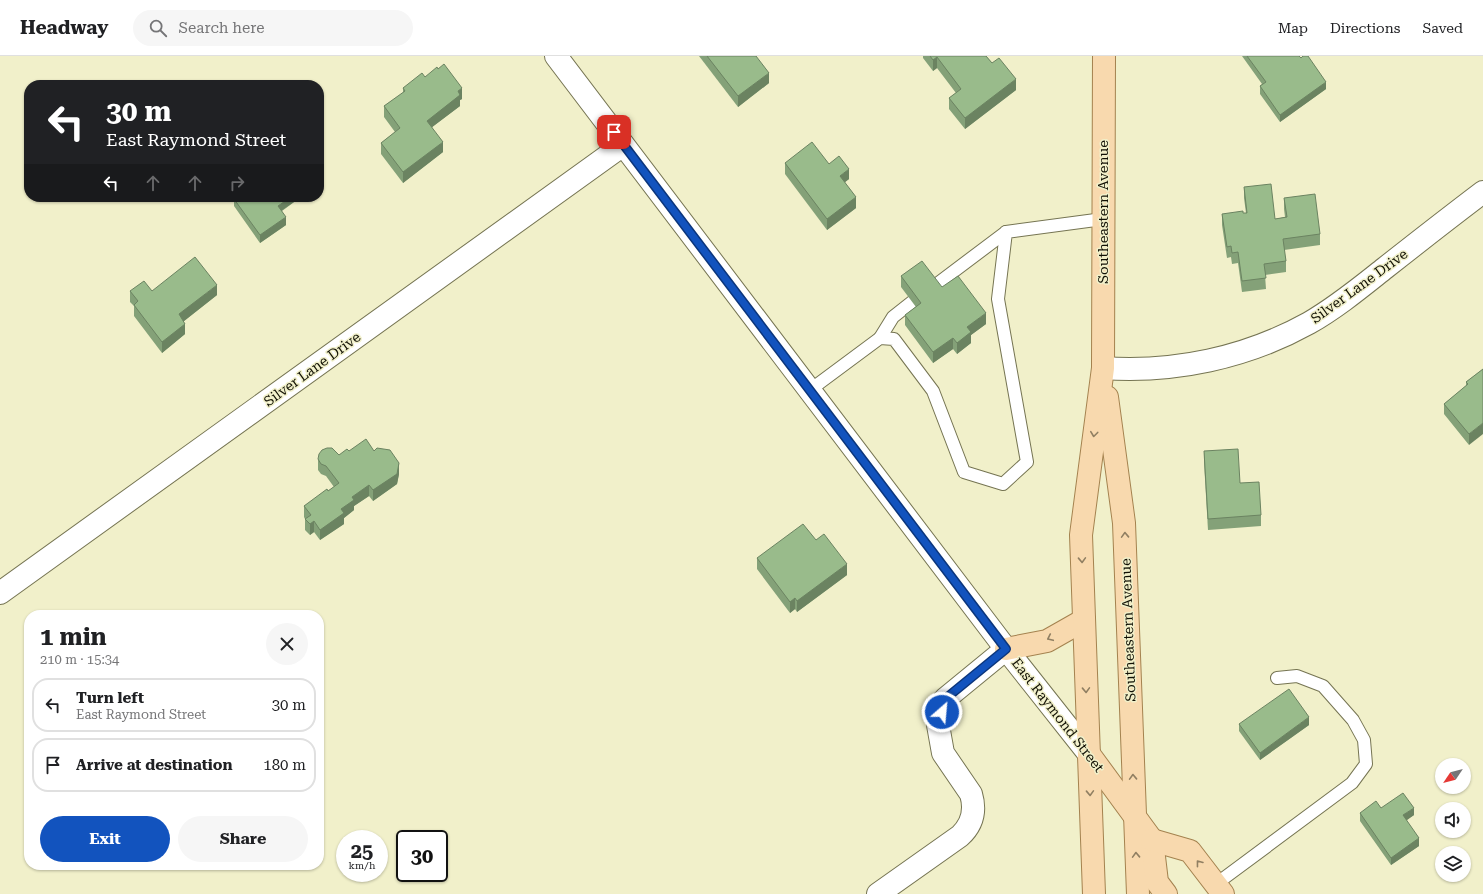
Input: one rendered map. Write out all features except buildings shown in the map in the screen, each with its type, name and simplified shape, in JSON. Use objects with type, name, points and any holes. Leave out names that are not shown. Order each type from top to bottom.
[{"type":"main road","name":"Southeastern Avenue","points":[[1094,894],[1081,535],[1103,368],[1104,56]]},
{"type":"main road","name":"Southeastern Avenue","points":[[1103,368],[1124,523],[1138,894]]},
{"type":"main road","points":[[1006,649],[1047,641],[1084,620]]},
{"type":"main road","name":"East Raymond Street","points":[[1089,754],[1152,840],[1157,882],[1166,894]]},
{"type":"main road","points":[[1152,840],[1190,851],[1219,889]]},
{"type":"street","name":"East Raymond Street","points":[[556,56],[1006,649],[1089,754]]},
{"type":"street","name":"Silver Lane Drive","points":[[0,593],[624,145]]},
{"type":"street","name":"Silver Lane Drive","points":[[1103,368],[1147,369],[1193,364],[1236,354],[1289,333],[1338,305],[1483,192]]},
{"type":"street","points":[[878,894],[960,836],[968,827],[974,814],[971,794],[943,753],[938,725],[945,699],[1006,649]]},
{"type":"lane","points":[[933,287],[1006,232],[1103,219]]},
{"type":"lane","points":[[880,338],[894,339],[933,391],[964,472],[1003,484],[1027,462],[998,299],[1006,232]]},
{"type":"lane","points":[[810,390],[880,338],[893,317],[912,302]]},
{"type":"lane","points":[[1219,889],[1352,783],[1366,764],[1364,740],[1353,720],[1323,686],[1297,676],[1276,678]]},
{"type":"route","points":[[614,132],[1006,649],[945,699],[942,712]]}]
